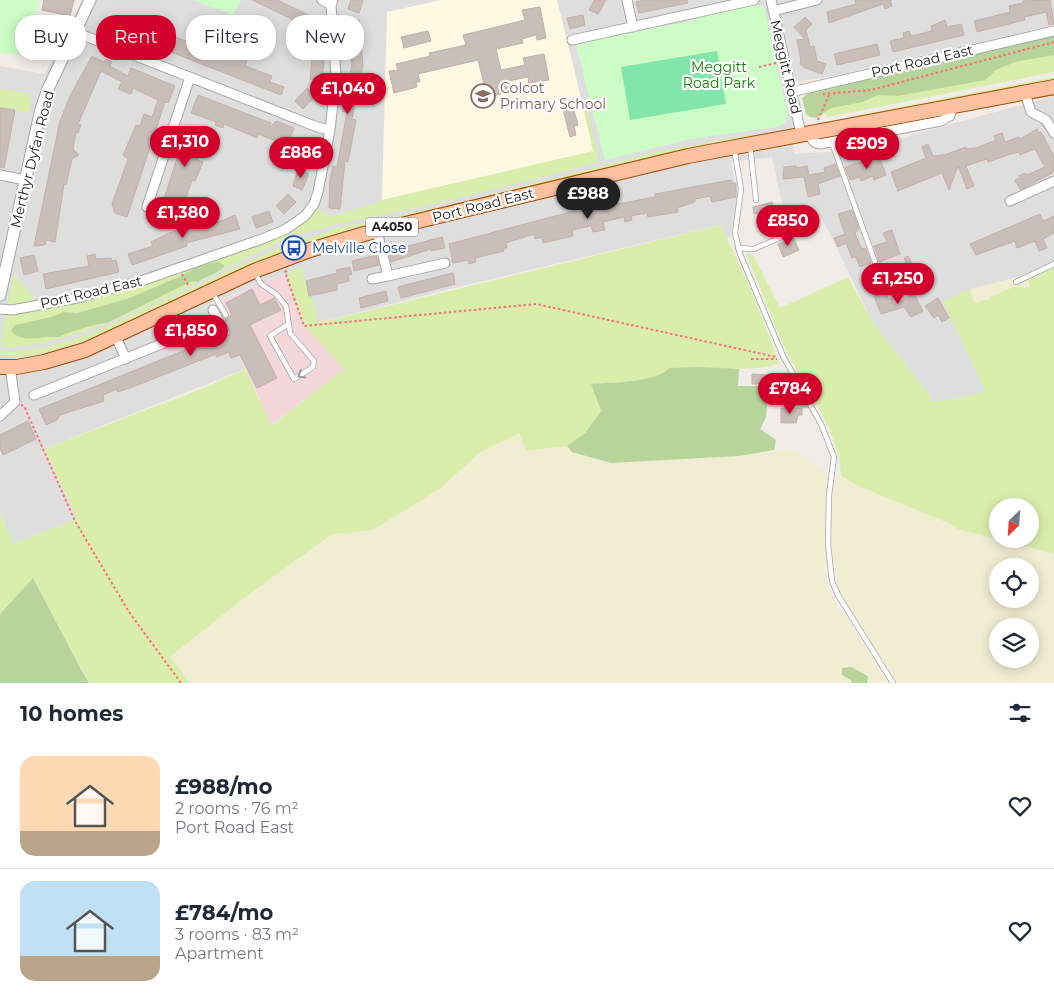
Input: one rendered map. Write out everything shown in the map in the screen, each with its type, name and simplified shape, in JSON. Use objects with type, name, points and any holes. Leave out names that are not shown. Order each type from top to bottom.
[{"type":"main road","name":"Port Road East","points":[[5,367],[59,358],[116,337],[289,257],[377,231],[641,167],[734,147],[1054,87]]},
{"type":"street","name":"Merthyr Dyfan Road","points":[[83,15],[90,0]]},
{"type":"street","points":[[86,37],[317,127],[330,130],[336,75],[332,2],[322,0]]},
{"type":"street","points":[[627,0],[633,27]]},
{"type":"street","points":[[572,40],[754,0]]},
{"type":"street","name":"Meggitt Road","points":[[771,0],[791,92],[804,134]]},
{"type":"street","points":[[773,11],[817,0]]},
{"type":"street","name":"Port Road East","points":[[791,92],[1054,31]]},
{"type":"street","name":"Merthyr Dyfan Road","points":[[0,295],[45,98],[62,60]]},
{"type":"street","points":[[147,207],[190,77]]},
{"type":"street","points":[[1025,93],[1031,112],[1046,120],[1054,133]]},
{"type":"street","points":[[804,134],[819,144],[832,143],[941,122],[950,116],[953,106]]},
{"type":"street","name":"Port Road East","points":[[0,309],[12,310],[99,293],[179,269],[286,230],[305,216],[314,204],[330,130]]},
{"type":"street","points":[[0,176],[25,180]]},
{"type":"street","points":[[1010,201],[1054,181]]},
{"type":"street","points":[[377,231],[388,276]]},
{"type":"street","points":[[372,279],[439,262]]},
{"type":"street","points":[[213,310],[222,318],[223,329]]},
{"type":"street","points":[[34,395],[126,359],[222,318]]},
{"type":"street","points":[[116,337],[126,359]]},
{"type":"street","points":[[0,416],[15,402],[5,367]]},
{"type":"lane","points":[[832,143],[875,262]]},
{"type":"lane","points":[[750,144],[756,200]]},
{"type":"lane","points":[[734,147],[741,189],[735,233],[738,248],[783,357],[821,424],[834,457],[829,495],[828,544],[832,582],[892,683]]},
{"type":"lane","points":[[738,248],[754,249],[793,232]]},
{"type":"lane","points":[[1016,282],[1054,264]]},
{"type":"lane","points":[[254,272],[261,284],[276,294],[286,306],[290,319],[287,325],[270,336],[294,380],[312,367],[314,361],[294,339],[287,325]]},
{"type":"lane","points":[[212,291],[222,318]]},
{"type":"path","points":[[821,94],[829,95],[871,90],[1054,42]]},
{"type":"path","points":[[759,67],[784,61]]},
{"type":"path","points":[[818,120],[829,95]]},
{"type":"path","points":[[289,257],[292,268],[285,272],[304,326],[536,304],[783,357]]},
{"type":"path","points":[[179,269],[189,287]]},
{"type":"path","points":[[751,359],[783,357]]},
{"type":"path","points":[[15,402],[24,406],[75,522],[129,612],[181,683]]},
{"type":"shaded area","points":[[82,0],[1054,0],[1054,25],[829,77],[793,82],[801,106],[792,127],[794,154],[839,151],[879,144],[1054,96],[1054,268],[1028,280],[1026,275],[968,290],[986,393],[934,402],[873,323],[821,216],[788,229],[772,157],[731,162],[738,196],[731,235],[727,239],[720,225],[458,287],[305,326],[284,274],[212,303],[245,369],[44,449],[77,519],[13,544],[0,513],[0,66],[45,74],[52,60],[86,60],[86,15],[74,15]]},
{"type":"shaded area","name":"Colcot Primary School","points":[[441,0],[557,0],[594,151],[382,200],[387,12]]},
{"type":"shaded area","points":[[284,274],[305,326],[344,369],[270,426],[256,391],[212,304]]},
{"type":"shaded area","points":[[1026,275],[1030,287],[1023,288],[1019,285],[1005,289],[1002,293],[990,297],[990,299],[974,303],[970,289]]},
{"type":"shaded area","points":[[519,433],[526,451],[567,446],[572,452],[611,463],[739,456],[786,450],[795,450],[804,456],[829,476],[825,524],[826,581],[838,610],[841,613],[843,611],[888,683],[867,683],[868,676],[851,667],[842,668],[851,683],[190,683],[170,657],[248,595],[332,534],[373,530],[441,488],[480,452]]},
{"type":"shaded area","points":[[836,476],[841,476],[861,487],[948,523],[960,530],[989,537],[989,548],[1030,548],[1054,554],[1054,683],[896,683],[842,597],[833,572],[830,520]]},
{"type":"green space","points":[[0,0],[39,0],[36,15],[15,15],[15,54],[0,53]]},
{"type":"green space","points":[[192,0],[241,0],[233,15]]},
{"type":"green space","name":"Meggitt Road Park","points":[[754,5],[764,6],[788,115],[785,122],[777,127],[691,139],[605,160],[576,44],[696,20],[700,17]]},
{"type":"green space","points":[[1054,34],[1054,55],[1015,62],[996,70],[985,80],[898,96],[878,95],[863,102],[831,108],[817,118],[806,114],[802,98],[812,91],[921,68]]},
{"type":"green space","points":[[1054,45],[1054,72],[828,117],[823,112],[826,106]]},
{"type":"green space","points":[[717,51],[726,104],[630,120],[621,67]]},
{"type":"green space","points":[[1054,77],[1054,82],[860,118],[859,115]]},
{"type":"green space","points":[[0,89],[27,93],[31,99],[29,112],[0,107]]},
{"type":"green space","points":[[586,106],[598,156],[597,163],[434,204],[329,226],[297,235],[294,231],[317,209],[330,217],[382,200],[593,151],[583,107]]},
{"type":"green space","points":[[754,134],[755,137],[296,249],[296,242],[337,228],[449,205],[657,152]]},
{"type":"green space","points":[[721,225],[756,301],[779,363],[771,366],[744,369],[669,368],[664,373],[645,379],[591,384],[601,411],[586,432],[567,446],[526,451],[519,433],[480,452],[441,488],[373,530],[332,534],[248,595],[170,657],[190,683],[89,683],[33,578],[0,614],[0,513],[13,544],[77,519],[44,449],[206,387],[245,369],[271,426],[344,369],[305,326],[287,282],[289,272],[302,266],[309,298],[312,298],[318,323]]},
{"type":"green space","points":[[290,233],[292,237],[116,320],[43,343],[6,348],[1,344],[6,313],[137,286],[185,271]]},
{"type":"green space","points":[[285,245],[289,247],[286,250],[287,253],[187,300],[96,337],[55,350],[22,357],[0,354],[0,350],[6,352],[44,348],[91,334]]},
{"type":"green space","points":[[746,253],[753,255],[780,308],[848,277],[873,323],[934,402],[986,392],[943,301],[970,289],[974,303],[990,299],[989,297],[1019,285],[1023,288],[1030,287],[1028,280],[1054,268],[1054,554],[1032,548],[1039,548],[1039,498],[989,498],[989,537],[960,530],[948,523],[861,487],[841,476],[834,440],[779,335]]},
{"type":"green space","points":[[219,262],[225,266],[215,273],[198,282],[192,281],[107,323],[90,326],[58,337],[27,339],[21,338],[11,331],[15,325],[64,312],[77,313],[127,299],[179,277],[201,265]]},
{"type":"green space","points":[[14,274],[35,299],[36,302],[7,307]]},
{"type":"green space","points":[[669,368],[739,369],[738,386],[774,386],[794,382],[808,408],[786,405],[780,395],[768,397],[766,417],[760,429],[776,440],[774,450],[739,456],[611,463],[572,452],[567,446],[586,432],[601,411],[591,384],[644,379],[663,373]]},
{"type":"green space","points":[[33,578],[89,683],[0,683],[0,614]]},
{"type":"green space","points":[[851,667],[868,676],[867,683],[851,683],[851,680],[842,675],[842,668]]},
{"type":"building","points":[[44,0],[74,0],[70,15],[42,10]]},
{"type":"building","points":[[252,0],[277,0],[309,15],[286,16]]},
{"type":"building","points":[[351,0],[363,0],[359,13],[348,9]]},
{"type":"building","points":[[594,0],[606,0],[598,14],[589,10]]},
{"type":"building","points":[[644,0],[687,0],[688,3],[639,13],[636,2]]},
{"type":"building","points":[[855,0],[892,0],[890,1],[892,6],[885,9],[883,4],[829,23],[827,12],[856,4]]},
{"type":"building","points":[[1050,0],[1054,24],[1049,25],[1046,12],[1024,17],[1025,20],[977,32],[974,21],[1010,12],[1009,6],[1023,3],[1023,1]]},
{"type":"building","points":[[540,7],[546,38],[537,40],[536,35],[522,39],[523,43],[496,49],[501,70],[525,65],[523,58],[544,54],[549,80],[529,83],[528,77],[509,81],[511,91],[493,96],[491,87],[485,88],[478,60],[418,74],[420,82],[416,82],[417,87],[394,93],[389,71],[398,70],[396,64],[430,56],[429,53],[466,45],[463,35],[525,20],[522,10]]},
{"type":"building","points":[[583,15],[585,25],[570,29],[567,18]]},
{"type":"building","points":[[805,17],[812,24],[806,30],[810,47],[814,46],[817,61],[826,64],[822,74],[805,68],[800,64],[797,40],[805,39],[794,27]]},
{"type":"building","points":[[945,20],[947,27],[961,24],[964,35],[893,52],[890,41],[904,38],[903,33],[909,31],[911,36],[932,31],[931,26]]},
{"type":"building","points":[[428,31],[431,41],[404,48],[401,37]]},
{"type":"building","points":[[176,37],[186,41],[186,58],[176,54]]},
{"type":"building","points":[[877,44],[880,55],[837,65],[834,54]]},
{"type":"building","points":[[92,56],[96,60],[112,62],[110,66],[128,76],[131,68],[175,86],[168,103],[165,102],[127,217],[115,213],[112,204],[128,159],[123,155],[136,125],[140,126],[144,114],[152,117],[158,100],[133,88],[131,94],[118,89],[122,82],[101,71],[78,124],[81,125],[78,133],[76,132],[73,149],[79,155],[72,159],[66,185],[64,184],[55,242],[46,240],[45,245],[34,246],[60,121],[71,94]]},
{"type":"building","points":[[191,60],[247,60],[245,66],[272,76],[270,82],[284,87],[281,95]]},
{"type":"building","points":[[312,60],[324,60],[322,81],[310,79]]},
{"type":"building","points":[[352,60],[362,60],[363,66],[352,119],[356,120],[348,162],[345,161],[340,209],[329,208],[330,180],[333,166],[337,167],[347,112],[342,111]]},
{"type":"building","points":[[307,88],[315,96],[303,109],[295,101]]},
{"type":"building","points":[[198,95],[271,123],[268,129],[276,121],[294,128],[287,145],[258,134],[257,138],[224,124],[223,128],[215,125],[216,122],[191,113]]},
{"type":"building","points":[[571,99],[578,125],[574,126],[576,135],[570,137],[561,101]]},
{"type":"building","points":[[0,108],[15,110],[4,168],[0,167]]},
{"type":"building","points":[[187,127],[203,133],[197,160],[203,162],[195,181],[192,180],[183,206],[164,199]]},
{"type":"building","points":[[1037,129],[1039,133],[1041,132],[1054,156],[1054,172],[1020,190],[1015,180],[1020,178],[1019,176],[1025,173],[1027,175],[1045,167],[1035,149],[1020,155],[1019,152],[988,162],[987,159],[966,166],[974,186],[967,189],[958,166],[949,190],[942,173],[898,191],[891,172],[926,158],[922,147],[928,144],[933,156],[944,155],[966,147],[966,149],[976,148],[996,140],[994,136],[1002,133],[1005,142],[1019,137],[1020,139]]},
{"type":"building","points":[[298,144],[309,144],[310,161],[299,162]]},
{"type":"building","points":[[879,156],[886,175],[874,180],[873,176],[861,181],[860,177],[850,180],[845,167]]},
{"type":"building","points":[[835,164],[840,176],[818,184],[820,194],[808,197],[804,177],[783,179],[784,167],[796,166],[797,168],[807,166],[809,175],[825,172],[824,168]]},
{"type":"building","points":[[298,169],[309,174],[302,190],[293,186]]},
{"type":"building","points":[[731,180],[732,183],[736,183],[736,197],[712,202],[710,196],[695,199],[695,202],[677,208],[678,212],[648,217],[647,213],[631,216],[632,220],[625,222],[624,217],[603,222],[605,230],[593,232],[591,226],[572,230],[573,236],[543,243],[542,237],[535,239],[534,234],[506,243],[507,248],[503,248],[504,251],[475,258],[476,262],[469,264],[468,260],[453,263],[449,244],[574,211],[572,206],[585,203],[586,208],[611,202],[618,204],[655,197],[655,194]]},
{"type":"building","points":[[288,194],[296,202],[284,214],[276,206]]},
{"type":"building","points":[[772,202],[774,210],[754,214],[753,207]]},
{"type":"building","points":[[852,210],[859,229],[855,233],[861,248],[866,249],[871,263],[860,267],[856,257],[852,258],[846,243],[838,247],[834,238],[845,234],[838,214]]},
{"type":"building","points":[[269,211],[273,222],[256,228],[252,217]]},
{"type":"building","points":[[1040,214],[1043,221],[1054,216],[1054,233],[1043,239],[1047,248],[1039,251],[1035,241],[1017,248],[1015,241],[976,255],[970,244]]},
{"type":"building","points":[[235,215],[240,229],[186,243],[187,246],[132,265],[128,254],[153,246],[151,242],[169,233],[203,224],[205,228]]},
{"type":"building","points":[[892,230],[900,254],[879,262],[874,246],[887,242],[883,233]]},
{"type":"building","points":[[442,237],[445,248],[431,251],[431,249],[391,262],[389,251]]},
{"type":"building","points":[[793,237],[799,250],[783,257],[778,244]]},
{"type":"building","points":[[95,254],[96,259],[111,258],[112,261],[116,260],[119,272],[46,289],[43,274],[89,266],[87,256]]},
{"type":"building","points":[[34,255],[38,271],[24,275],[20,258]]},
{"type":"building","points":[[376,255],[379,265],[354,271],[352,261]]},
{"type":"building","points":[[908,256],[925,288],[909,296],[901,277],[910,274],[904,258]]},
{"type":"building","points":[[350,267],[352,274],[348,275],[349,281],[337,284],[337,290],[309,296],[306,281],[337,273],[336,270]]},
{"type":"building","points":[[453,273],[455,284],[401,298],[398,287]]},
{"type":"building","points":[[252,289],[260,305],[274,298],[281,310],[250,325],[277,378],[257,388],[240,355],[231,358],[229,352],[216,357],[216,354],[130,388],[118,392],[117,389],[103,395],[104,401],[60,415],[57,420],[46,425],[39,409],[185,350],[230,334],[225,319],[232,315],[226,303]]},
{"type":"building","points":[[386,291],[388,301],[361,308],[359,298]]},
{"type":"building","points":[[886,292],[888,299],[892,298],[894,305],[914,294],[923,311],[911,317],[904,307],[881,314],[874,296]]},
{"type":"building","points":[[938,298],[949,318],[942,322],[938,315],[934,318],[925,306]]},
{"type":"building","points":[[752,374],[781,376],[781,384],[752,384]]},
{"type":"building","points":[[781,408],[802,408],[802,415],[798,415],[796,423],[781,423]]},
{"type":"building","points":[[28,421],[36,439],[3,455],[0,448],[0,435]]},
{"type":"place","name":"Colcot Primary School","points":[[483,96]]},
{"type":"place","name":"Melville Close","points":[[294,248]]}]
